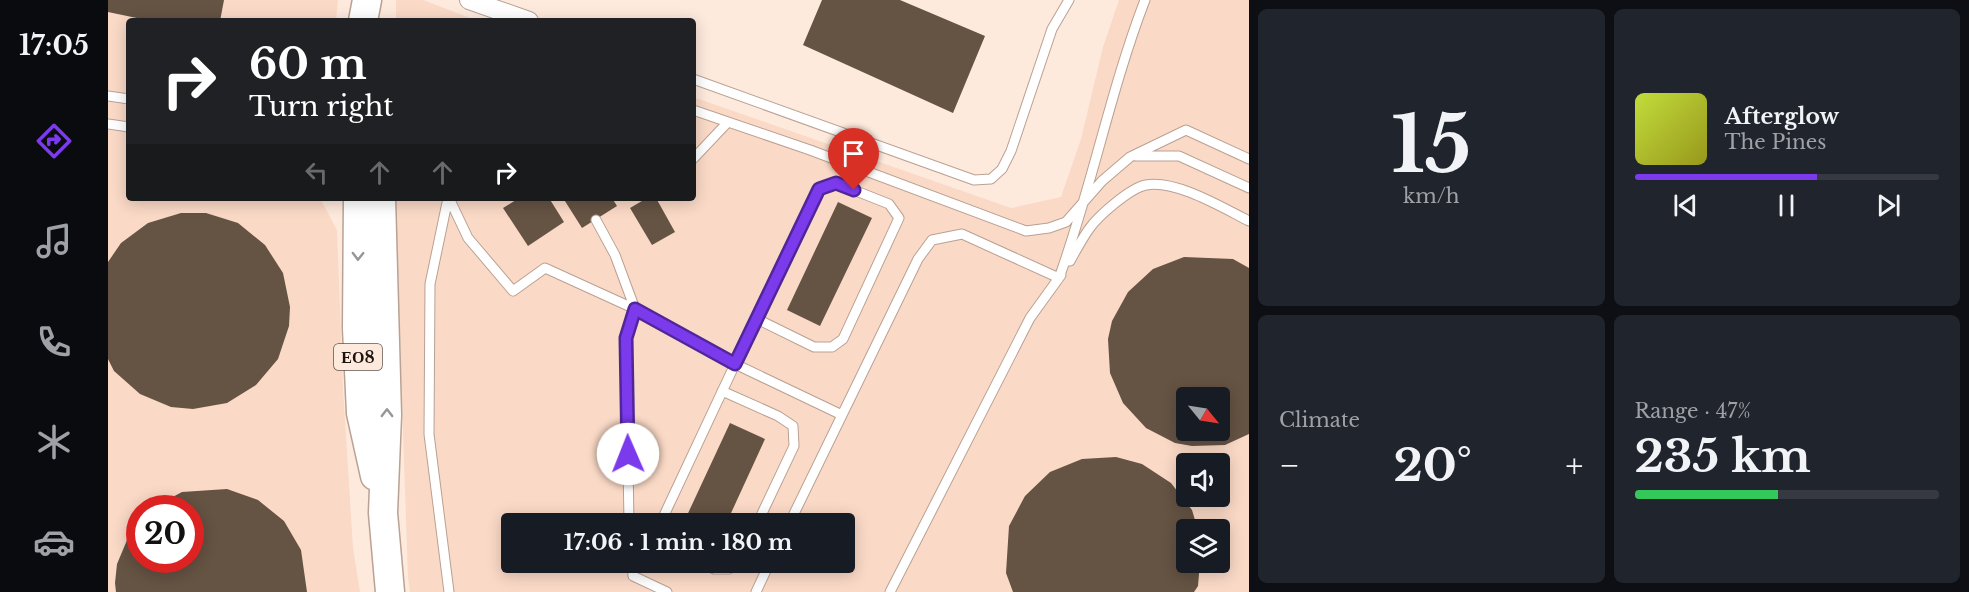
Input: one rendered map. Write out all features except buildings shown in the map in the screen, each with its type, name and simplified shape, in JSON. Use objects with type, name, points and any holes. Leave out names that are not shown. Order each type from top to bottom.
[{"type":"main road","points":[[364,18],[368,0]]},
{"type":"main road","points":[[378,0],[381,18]]},
{"type":"main road","name":"ΕΟ8","points":[[358,201],[357,328],[361,413],[383,513],[390,592]]},
{"type":"main road","name":"ΕΟ8","points":[[381,201],[387,415],[383,513]]},
{"type":"street","points":[[469,0],[520,18]]},
{"type":"lane","points":[[696,80],[974,180],[991,179],[1002,169],[1011,151],[1052,29],[1069,0]]},
{"type":"lane","points":[[1059,278],[1077,228],[1129,42],[1145,0]]},
{"type":"lane","points":[[108,96],[126,99]]},
{"type":"lane","points":[[696,111],[810,150],[1026,231],[1049,228],[1066,222],[1102,181],[1130,157],[1186,130],[1249,159]]},
{"type":"lane","points":[[696,156],[728,122]]},
{"type":"lane","points":[[108,124],[126,127]]},
{"type":"lane","points":[[1130,157],[1179,156],[1249,188]]},
{"type":"lane","points":[[665,513],[722,391],[819,189],[836,183],[890,204],[899,218],[843,339],[832,347],[814,347],[757,319]]},
{"type":"lane","points":[[890,592],[1030,318],[1059,278],[1090,228],[1122,197],[1146,185],[1172,186],[1192,193],[1249,221]]},
{"type":"lane","points":[[447,201],[430,284],[429,434],[449,592]]},
{"type":"lane","points":[[450,201],[468,238],[513,291],[545,268],[635,309],[735,364],[842,415]]},
{"type":"lane","points":[[596,220],[615,255],[635,309],[626,338],[629,513]]},
{"type":"lane","points":[[794,513],[918,259],[932,240],[962,234],[1059,278]]},
{"type":"lane","points":[[722,391],[778,416],[793,426],[794,446],[762,513]]},
{"type":"lane","points":[[633,573],[633,576],[667,592]]},
{"type":"lane","points":[[756,592],[765,573]]},
{"type":"shaded area","points":[[108,0],[338,0],[336,18],[126,18],[126,201],[322,201],[337,230],[343,389],[353,548],[360,592],[108,592]]},
{"type":"shaded area","points":[[396,0],[423,0],[470,18],[396,18]]},
{"type":"shaded area","points":[[1119,0],[1249,0],[1249,592],[410,592],[395,201],[696,201],[696,98],[1011,208],[1061,197],[1081,139],[1103,47]]},
{"type":"route","points":[[628,454],[626,338],[635,309],[735,364],[819,189],[836,183],[854,190]]}]
